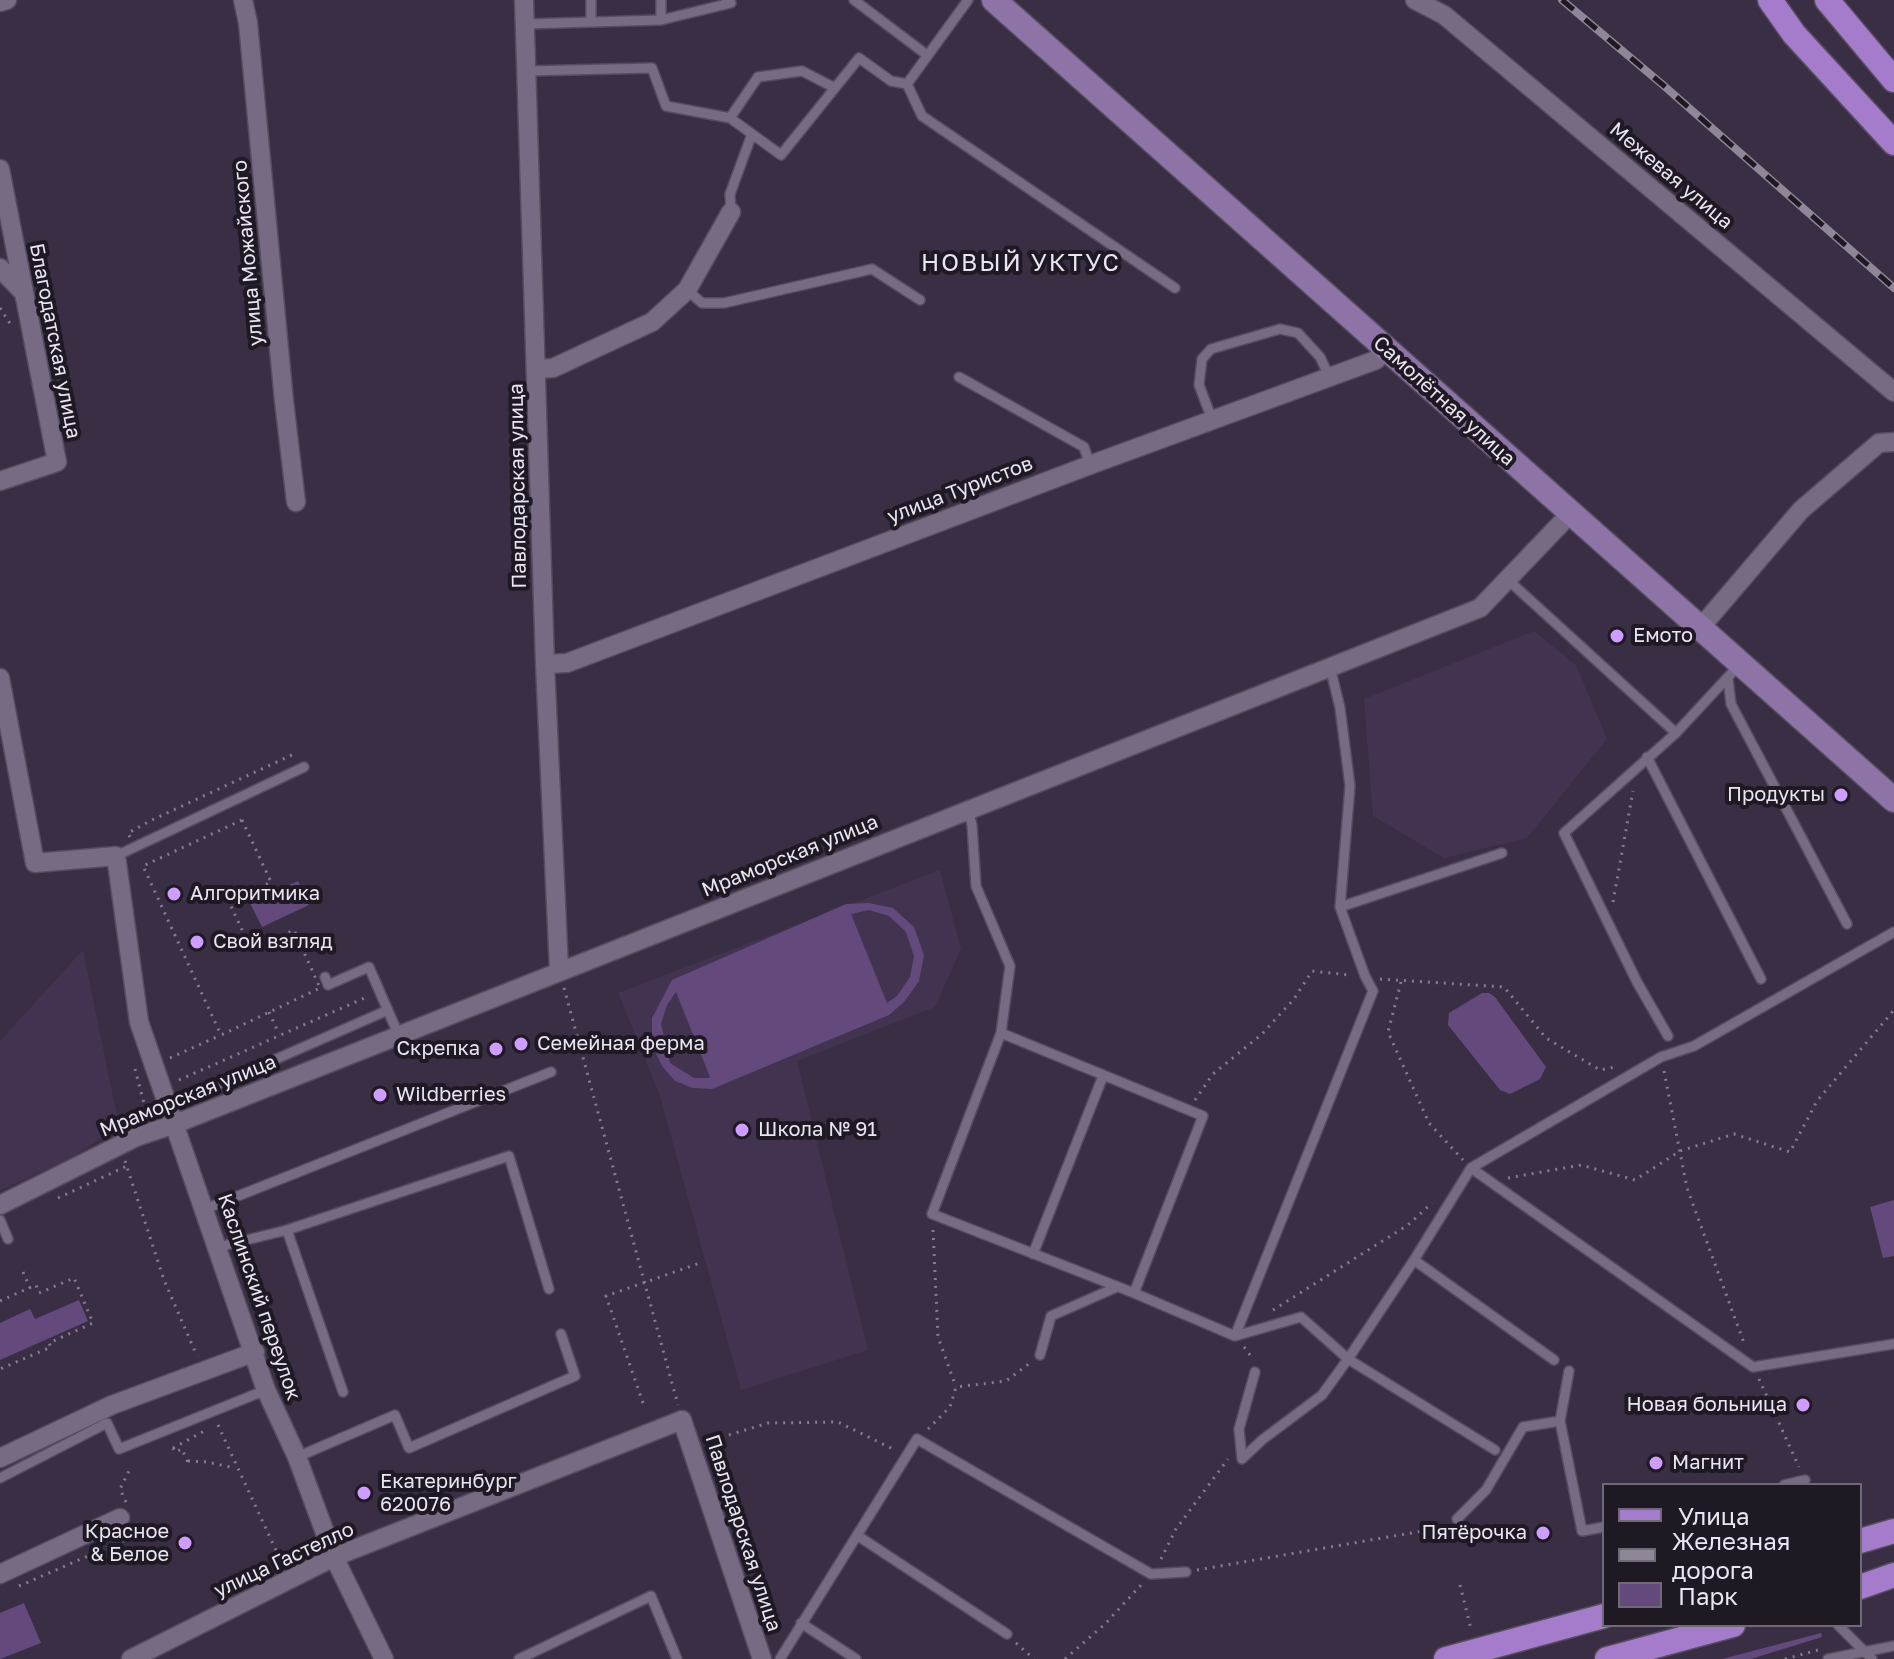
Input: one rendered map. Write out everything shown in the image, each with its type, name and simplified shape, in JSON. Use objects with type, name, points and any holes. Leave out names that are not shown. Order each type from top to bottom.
[{"type":"main road","name":"Самолётная улица","points":[[996,0],[1570,514],[1701,627],[1734,671],[1894,800]]},
{"type":"main road","points":[[1770,0],[1794,34],[1894,143]]},
{"type":"main road","points":[[1827,0],[1894,80]]},
{"type":"main road","points":[[1862,1540],[1894,1531]]},
{"type":"main road","points":[[1862,1586],[1894,1575]]},
{"type":"main road","points":[[1446,1659],[1602,1617]]},
{"type":"main road","points":[[1607,1659],[1726,1627]]},
{"type":"street","points":[[0,2],[7,0]]},
{"type":"street","name":"улица Можайского","points":[[243,0],[248,23],[296,502]]},
{"type":"street","name":"Павлодарская улица","points":[[524,0],[545,664],[559,970]]},
{"type":"street","name":"Межевая улица","points":[[1415,0],[1444,15],[1894,392]]},
{"type":"street","name":"Благодатская улица","points":[[0,169],[57,462],[0,481]]},
{"type":"street","points":[[537,369],[553,368],[652,322],[687,290],[731,212]]},
{"type":"street","points":[[0,268],[23,292]]},
{"type":"street","name":"улица Туристов","points":[[545,664],[567,663],[1376,360],[1386,349]]},
{"type":"street","points":[[1701,627],[1801,510],[1879,443],[1894,442]]},
{"type":"street","name":"Мраморская улица","points":[[0,1205],[120,1145],[172,1115],[399,1036],[559,970],[1480,608],[1570,514]]},
{"type":"street","points":[[0,678],[35,863],[116,856],[139,1022],[162,1062],[172,1115]]},
{"type":"street","name":"Каслинский переулок","points":[[172,1115],[266,1390],[297,1457],[334,1557],[384,1659]]},
{"type":"street","points":[[0,1458],[112,1405],[255,1352]]},
{"type":"street","name":"Павлодарская улица","points":[[682,1420],[762,1659]]},
{"type":"street","name":"улица Гастелло","points":[[131,1659],[334,1557],[682,1420]]},
{"type":"street","points":[[0,1574],[120,1518]]},
{"type":"lane","points":[[591,0],[591,21]]},
{"type":"lane","points":[[661,0],[661,20]]},
{"type":"lane","points":[[525,24],[661,20],[731,3],[726,0]]},
{"type":"lane","points":[[854,0],[927,55]]},
{"type":"lane","points":[[907,84],[968,0]]},
{"type":"lane","points":[[527,71],[652,68],[666,106],[730,118],[781,155],[859,58],[891,81],[907,84]]},
{"type":"lane","points":[[730,118],[758,77],[802,71],[835,88]]},
{"type":"lane","points":[[907,84],[922,116],[1175,288]]},
{"type":"lane","points":[[731,212],[730,194],[752,134]]},
{"type":"lane","points":[[687,290],[702,303],[724,303],[872,269],[920,300]]},
{"type":"lane","points":[[1212,419],[1199,385],[1202,359],[1211,349],[1280,329],[1298,333],[1320,357],[1329,376]]},
{"type":"lane","points":[[959,377],[1084,447],[1090,465]]},
{"type":"lane","points":[[1507,579],[1676,733]]},
{"type":"lane","points":[[1235,1336],[1373,991],[1340,907],[1350,786],[1340,708],[1330,667]]},
{"type":"lane","points":[[1668,1036],[1637,982],[1564,833],[1676,733],[1734,671]]},
{"type":"lane","points":[[1734,671],[1731,704],[1847,924]]},
{"type":"lane","points":[[1647,757],[1761,979]]},
{"type":"lane","points":[[116,856],[304,767]]},
{"type":"lane","points":[[968,809],[976,886],[1010,966],[1001,1033],[932,1214],[1235,1336],[1301,1317],[1348,1359],[1495,1450]]},
{"type":"lane","points":[[1340,907],[1502,853]]},
{"type":"lane","points":[[1255,1372],[1239,1429],[1242,1459],[1322,1395],[1414,1260],[1471,1168],[1661,1057],[1694,1046],[1894,932]]},
{"type":"lane","points":[[325,977],[328,985],[369,967],[399,1036]]},
{"type":"lane","points":[[172,1115],[388,1010]]},
{"type":"lane","points":[[1001,1033],[1203,1116],[1134,1293]]},
{"type":"lane","points":[[205,1209],[551,1072]]},
{"type":"lane","points":[[1033,1254],[1103,1076]]},
{"type":"lane","points":[[218,1247],[287,1230],[509,1156],[549,1289]]},
{"type":"lane","points":[[1471,1168],[1753,1367],[1894,1344]]},
{"type":"lane","points":[[0,1220],[8,1239]]},
{"type":"lane","points":[[287,1230],[343,1392]]},
{"type":"lane","points":[[1414,1260],[1554,1360]]},
{"type":"lane","points":[[1040,1355],[1051,1316],[1117,1287]]},
{"type":"lane","points":[[297,1457],[395,1415],[409,1448],[575,1376],[561,1334]]},
{"type":"lane","points":[[1569,1371],[1560,1421],[1582,1531],[1602,1527]]},
{"type":"lane","points":[[0,1478],[107,1423],[119,1449],[266,1390]]},
{"type":"lane","points":[[1457,1519],[1486,1490],[1523,1427],[1560,1421]]},
{"type":"lane","points":[[780,1659],[917,1439],[1151,1574],[1186,1572]]},
{"type":"lane","points":[[1792,1483],[1805,1480]]},
{"type":"lane","points":[[858,1536],[1007,1634]]},
{"type":"lane","points":[[519,1659],[651,1596],[677,1659]]},
{"type":"lane","points":[[801,1623],[856,1659]]},
{"type":"lane","points":[[1840,1627],[1868,1656]]},
{"type":"lane","points":[[1828,1659],[1868,1656],[1894,1646]]},
{"type":"path","points":[[152,820],[296,753]]},
{"type":"path","points":[[1612,910],[1633,788],[1653,769]]},
{"type":"path","points":[[221,1035],[143,866],[242,820],[271,882],[229,902],[251,949],[294,930],[320,988],[221,1035],[162,1062],[179,1081],[379,991]]},
{"type":"path","points":[[559,970],[682,1420]]},
{"type":"path","points":[[1189,1110],[1213,1074],[1262,1034],[1294,999],[1312,971],[1401,982],[1504,987],[1546,1038],[1600,1070],[1616,1067]]},
{"type":"path","points":[[1489,1181],[1581,1165],[1635,1180],[1680,1151],[1734,1134],[1790,1152],[1817,1101],[1894,1010]]},
{"type":"path","points":[[269,1012],[279,1036]]},
{"type":"path","points":[[1661,1057],[1687,1188],[1753,1367],[1805,1480]]},
{"type":"path","points":[[120,1145],[164,1280],[203,1371]]},
{"type":"path","points":[[57,1198],[127,1166]]},
{"type":"path","points":[[917,1439],[950,1407],[956,1387],[938,1337],[932,1214]]},
{"type":"path","points":[[643,1403],[606,1296],[700,1263]]},
{"type":"path","points":[[23,1272],[30,1288]]},
{"type":"path","points":[[0,1301],[36,1285],[39,1293],[74,1278],[93,1323],[49,1343],[51,1347],[0,1369]]},
{"type":"path","points":[[956,1387],[1006,1381],[1040,1355]]},
{"type":"path","points":[[692,1449],[768,1423],[838,1422],[907,1456]]},
{"type":"path","points":[[237,1469],[207,1462],[188,1463],[182,1449],[175,1452],[173,1448],[218,1424],[280,1559]]},
{"type":"path","points":[[120,1489],[130,1469]]},
{"type":"path","points":[[1186,1572],[1449,1526],[1457,1519]]},
{"type":"path","points":[[13,1589],[76,1564]]},
{"type":"path","points":[[1460,1585],[1471,1629]]},
{"type":"path","points":[[1007,1634],[1034,1659]]},
{"type":"path","points":[[1785,1659],[1821,1649]]},
{"type":"shaded area","points":[[1534,631],[1576,665],[1607,739],[1527,838],[1444,858],[1373,816],[1364,699]]},
{"type":"shaded area","name":"Школа № 91","points":[[940,870],[961,949],[935,1007],[797,1061],[868,1350],[741,1390],[659,1093],[618,993]]},
{"type":"shaded area","points":[[83,950],[119,1126],[72,1158],[0,1190],[0,1041]]},
{"type":"green space","points":[[298,881],[309,905],[262,927],[250,903]]},
{"type":"green space","points":[[869,903],[893,908],[914,927],[924,955],[919,981],[904,1002],[889,1015],[712,1089],[693,1088],[675,1081],[662,1066],[652,1045],[652,1018],[672,980],[846,904]],"holes":[[[869,910],[889,916],[906,932],[914,956],[910,977],[897,996],[887,1003],[851,914]],[[676,992],[710,1077],[709,1078],[694,1078],[670,1063],[661,1024],[667,1005]]]},
{"type":"green space","points":[[1482,993],[1495,997],[1546,1067],[1540,1079],[1510,1094],[1500,1090],[1448,1025],[1449,1013]]},
{"type":"green space","points":[[1894,1200],[1894,1256],[1883,1258],[1870,1207]]},
{"type":"green space","points":[[79,1300],[88,1321],[0,1360],[0,1323],[30,1309],[35,1319]]},
{"type":"green space","points":[[24,1603],[41,1643],[0,1659],[0,1613]]},
{"type":"green space","points":[[1821,1633],[1822,1637],[1751,1659],[1722,1659]]},
{"type":"railway","points":[[1562,0],[1894,288]]},
{"type":"place","name":"Емото","points":[[1617,636]]},
{"type":"place","name":"Продукты","points":[[1841,795]]},
{"type":"place","name":"Алгоритмика","points":[[174,894]]},
{"type":"place","name":"Свой взгляд","points":[[197,942]]},
{"type":"place","name":"Семейная ферма","points":[[521,1044]]},
{"type":"place","name":"Скрепка","points":[[496,1049]]},
{"type":"place","name":"Wildberries","points":[[380,1095]]},
{"type":"place","name":"Школа № 91","points":[[742,1130]]},
{"type":"place","name":"Новая больница","points":[[1803,1405]]},
{"type":"place","name":"Магнит","points":[[1656,1463]]},
{"type":"place","name":"Екатеринбург 620076","points":[[364,1493]]},
{"type":"place","name":"Пятёрочка","points":[[1543,1533]]},
{"type":"place","name":"Красное & Белое","points":[[185,1543]]},
{"type":"district","name":"НОВЫЙ УКТУС","points":[[1021,263]]}]
